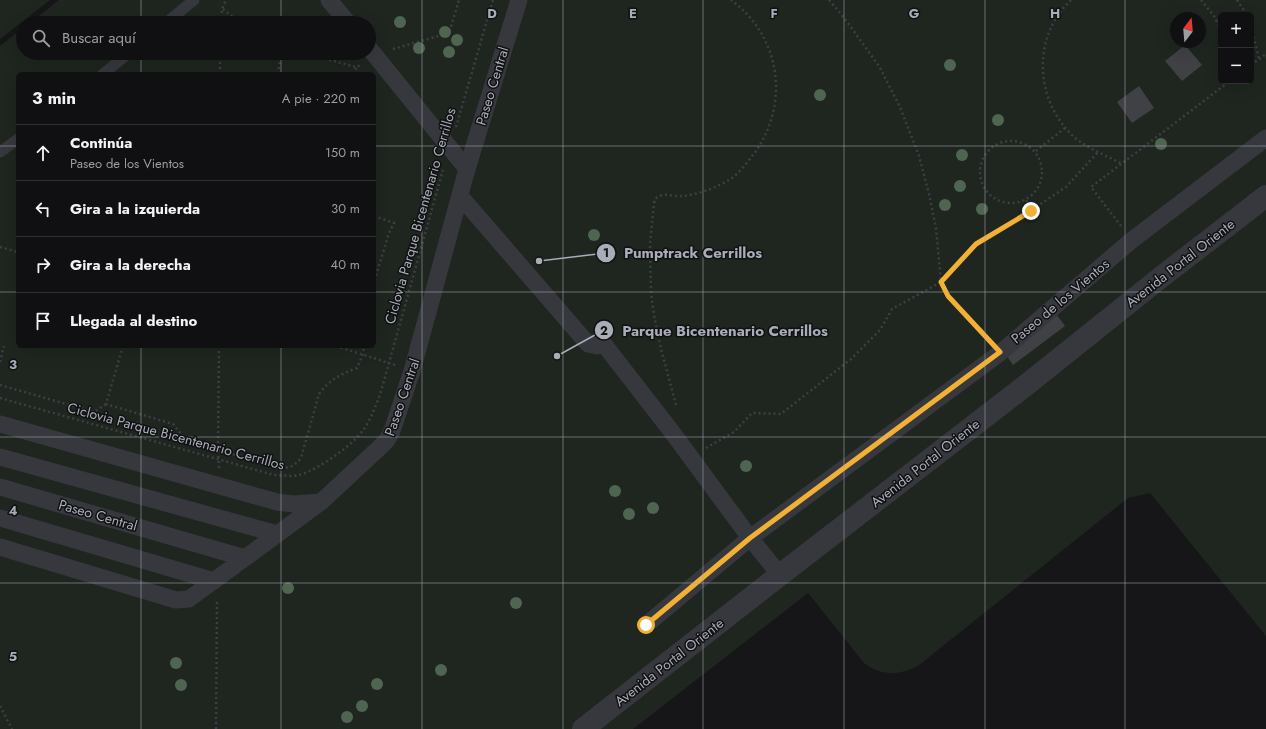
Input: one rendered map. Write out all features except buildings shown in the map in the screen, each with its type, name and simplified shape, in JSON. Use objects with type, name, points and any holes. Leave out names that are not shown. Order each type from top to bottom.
[{"type":"street","points":[[329,0],[342,16]]},
{"type":"street","name":"Paseo Central","points":[[0,487],[245,558],[321,502],[387,440],[396,420],[412,371],[467,169],[519,0]]},
{"type":"street","points":[[376,57],[467,169]]},
{"type":"street","name":"Paseo de los Vientos","points":[[646,625],[750,538],[1000,352],[1132,240],[1248,150],[1266,138]]},
{"type":"street","points":[[460,196],[588,344],[597,346],[603,344],[672,432],[750,538],[780,575]]},
{"type":"street","name":"Avenida Portal Oriente","points":[[583,729],[1025,386],[1160,278],[1266,196]]},
{"type":"street","points":[[0,424],[284,504],[321,502]]},
{"type":"street","points":[[0,457],[277,534]]},
{"type":"street","points":[[0,518],[214,581]]},
{"type":"street","points":[[0,547],[176,600],[189,599],[245,558]]},
{"type":"lane","points":[[175,16],[194,0]]},
{"type":"lane","points":[[105,72],[120,60]]},
{"type":"lane","points":[[0,152],[16,140]]},
{"type":"path","points":[[222,16],[222,9],[226,0]]},
{"type":"path","name":"Ciclovia Parque Bicentenario Cerrillos","points":[[0,398],[274,475],[298,475],[316,468],[332,458],[356,438],[364,429],[372,415],[380,395],[493,0]]},
{"type":"path","points":[[672,432],[676,414],[675,401],[661,349],[651,293],[650,244],[654,202],[660,195],[680,196],[700,192],[710,189],[732,177],[749,161],[762,142],[770,122],[776,97],[774,63],[768,46],[744,10],[731,0]]},
{"type":"path","points":[[829,0],[846,19],[879,66],[910,130],[919,156],[932,206],[936,228],[941,282],[948,296],[1000,352]]},
{"type":"path","points":[[1071,0],[1060,13],[1053,25],[1044,51],[1042,64],[1044,85],[1050,105],[1065,128],[1086,146],[1122,164]]},
{"type":"path","points":[[1200,0],[1214,16],[1218,24]]},
{"type":"path","points":[[1237,0],[1244,12]]},
{"type":"path","points":[[222,9],[231,16]]},
{"type":"path","points":[[1254,39],[1259,59]]},
{"type":"path","points":[[1254,63],[1266,54]]},
{"type":"path","points":[[220,60],[220,72]]},
{"type":"path","points":[[278,72],[280,60]]},
{"type":"path","points":[[353,72],[357,67]]},
{"type":"path","points":[[1091,186],[1226,84]]},
{"type":"path","points":[[1036,151],[1065,128]]},
{"type":"path","points":[[1011,140],[1020,142],[1036,151],[1043,169],[1042,178],[1036,191],[1026,200],[1012,203],[998,200],[990,195],[984,188],[980,170],[986,153],[993,146],[1011,140]]},
{"type":"path","points":[[691,458],[734,432],[752,413],[782,414],[851,359],[880,330],[892,309],[941,282],[976,244],[1031,211],[1066,187],[1098,152]]},
{"type":"path","points":[[1026,200],[1031,211]]},
{"type":"path","points":[[376,217],[394,223],[389,233],[376,275]]},
{"type":"path","points":[[0,247],[16,252]]},
{"type":"path","points":[[0,362],[4,346]]},
{"type":"path","points":[[0,385],[94,412],[106,404],[122,348]]},
{"type":"path","points":[[219,348],[218,450],[221,486]]},
{"type":"path","points":[[343,348],[412,371]]},
{"type":"path","points":[[106,404],[173,424],[186,440],[277,468],[287,468],[297,464],[303,454],[319,394],[334,378],[357,368],[363,354],[364,348]]},
{"type":"path","points":[[214,581],[217,594],[216,729]]},
{"type":"path","points":[[0,706],[12,729]]},
{"type":"shaded area","points":[[0,0],[50,0],[29,16],[16,16],[16,27],[0,39]]},
{"type":"shaded area","points":[[59,0],[1266,0],[1266,636],[1150,493],[1128,498],[919,665],[912,669],[898,673],[891,673],[877,670],[864,663],[808,593],[633,729],[0,729],[0,46],[16,33],[16,60],[376,60],[376,16],[39,16]]},
{"type":"place","name":"Pumptrack Cerrillos","points":[[539,261]]},
{"type":"place","name":"Parque Bicentenario Cerrillos","points":[[557,356]]},
{"type":"route","points":[[646,625],[750,538],[1000,352],[948,296],[941,282],[976,244],[1031,211]]}]
